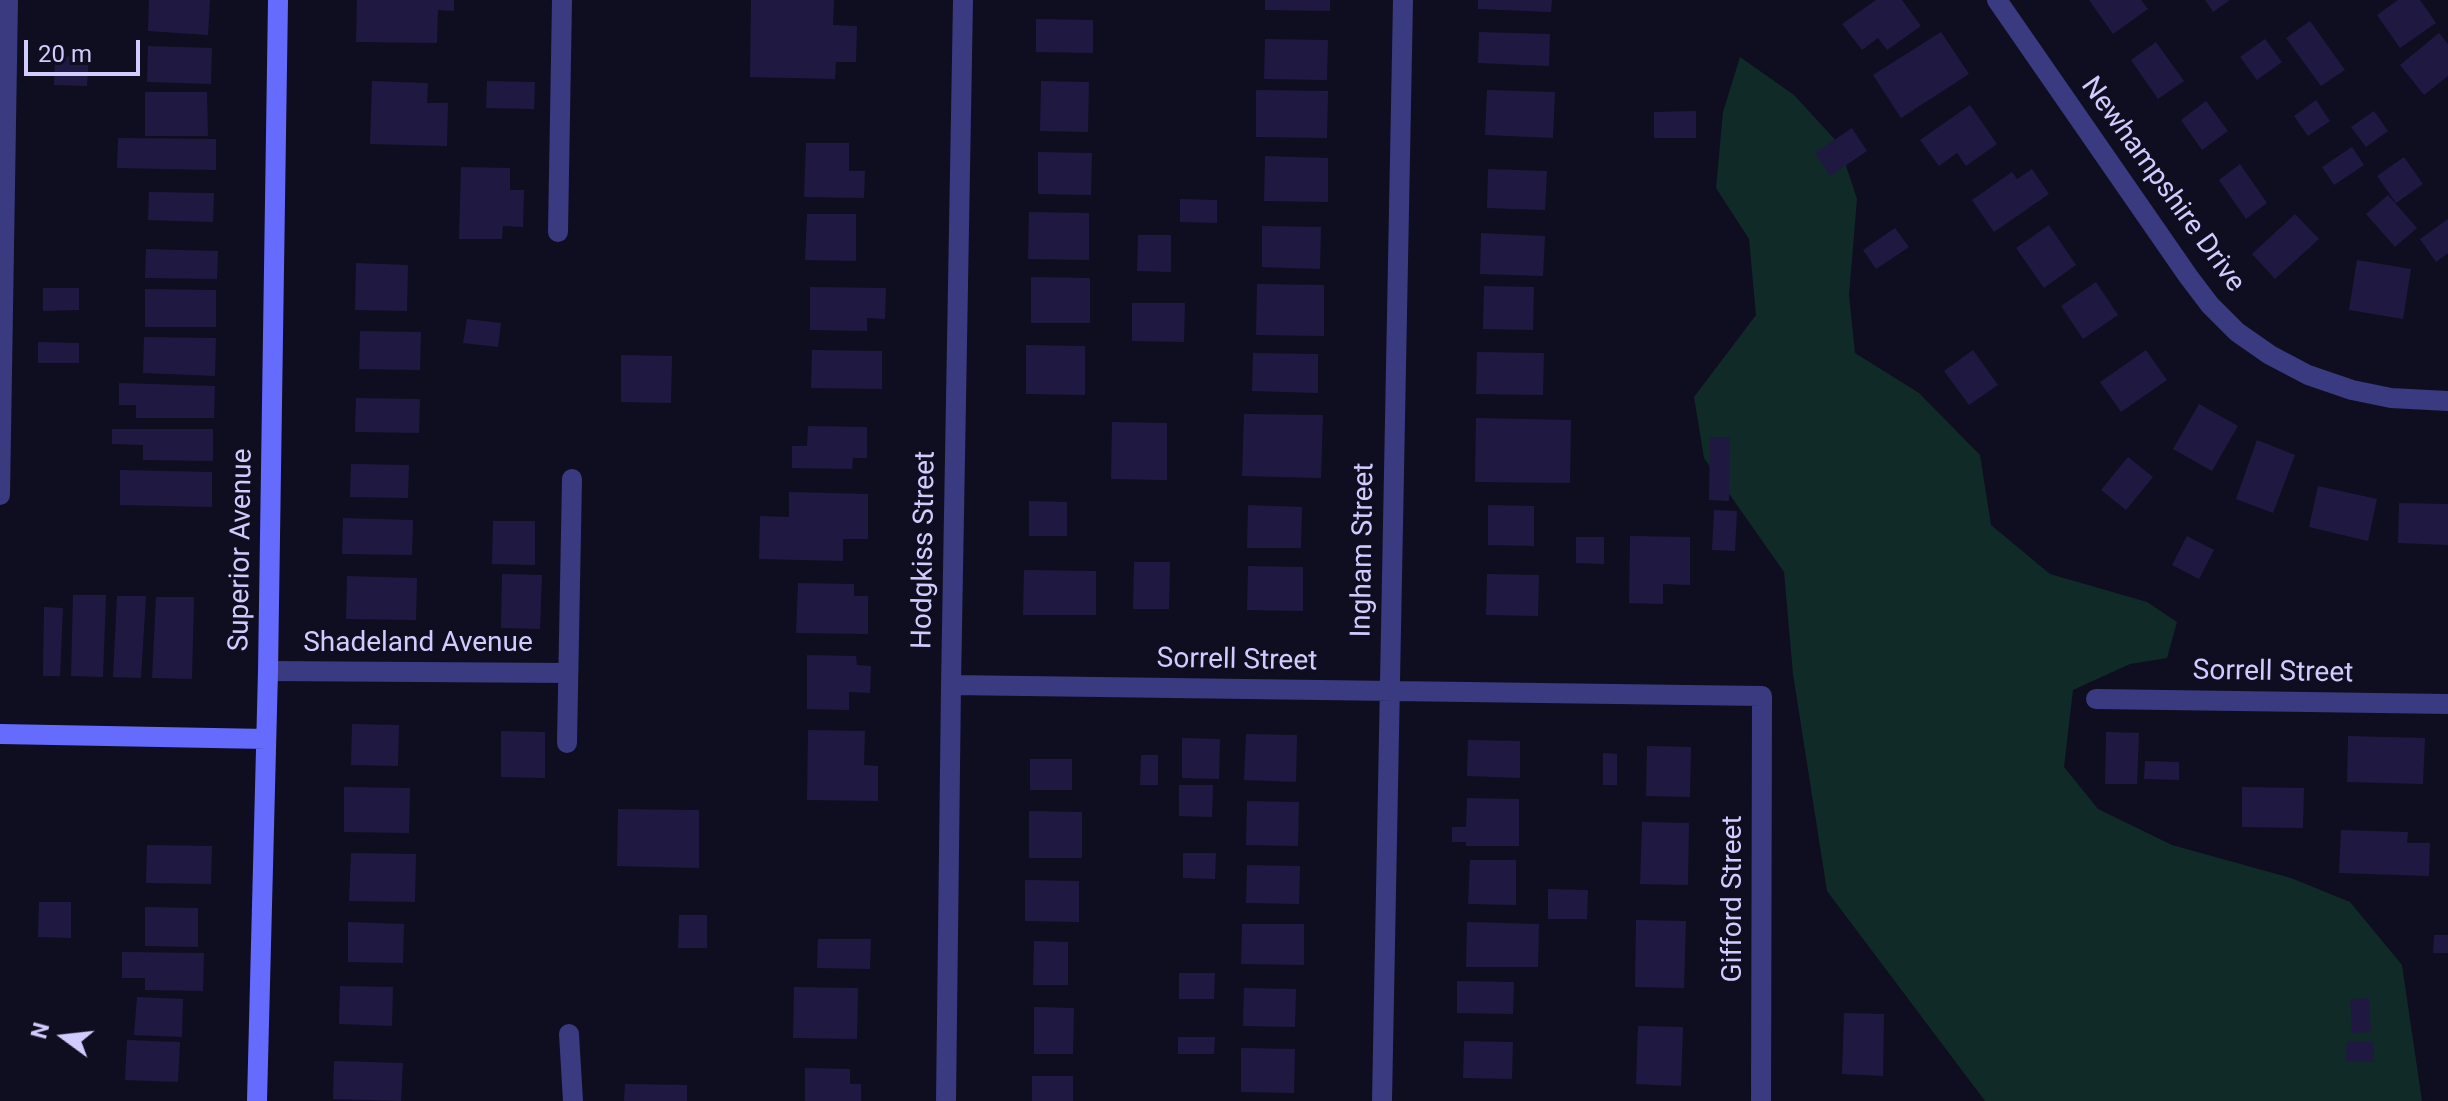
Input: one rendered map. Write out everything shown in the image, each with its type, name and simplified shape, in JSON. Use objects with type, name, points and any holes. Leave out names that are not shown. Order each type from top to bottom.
[{"type":"street","points":[[0,495],[8,0]]},
{"type":"street","name":"Superior Avenue","points":[[257,1101],[268,671],[278,0]]},
{"type":"street","points":[[558,232],[562,0]]},
{"type":"street","name":"Hodgkiss Street","points":[[946,1101],[963,0]]},
{"type":"street","name":"Ingham Street","points":[[1382,1101],[1403,0]]},
{"type":"street","name":"Newhampshire Drive","points":[[1997,0],[2188,276],[2210,305],[2237,332],[2295,368],[2352,390],[2391,398],[2448,401]]},
{"type":"street","points":[[567,743],[572,479]]},
{"type":"street","name":"Shadeland Avenue","points":[[268,671],[568,673]]},
{"type":"street","name":"Sorrell Street","points":[[951,685],[1762,696]]},
{"type":"street","name":"Gifford Street","points":[[1761,1101],[1762,696]]},
{"type":"street","name":"Sorrell Street","points":[[2096,699],[2448,704]]},
{"type":"street","points":[[0,734],[266,739]]},
{"type":"street","points":[[569,1034],[573,1101]]},
{"type":"green space","points":[[1740,57],[1794,95],[1839,144],[1857,199],[1849,295],[1855,353],[1919,393],[1980,455],[1991,525],[2050,574],[2147,602],[2177,622],[2167,658],[2130,664],[2073,690],[2064,767],[2098,809],[2172,845],[2291,878],[2350,902],[2402,965],[2422,1101],[1985,1101],[1827,891],[1793,674],[1784,572],[1704,458],[1694,397],[1756,315],[1749,239],[1716,188],[1723,112]]},
{"type":"building","points":[[149,0],[210,0],[208,35],[148,31]]},
{"type":"building","points":[[357,0],[454,0],[454,11],[438,10],[437,43],[356,42]]},
{"type":"building","points":[[751,0],[834,0],[833,25],[857,26],[856,62],[836,62],[835,79],[750,77]]},
{"type":"building","points":[[1265,0],[1330,0],[1330,11],[1265,10]]},
{"type":"building","points":[[1478,0],[1552,0],[1551,12],[1478,9]]},
{"type":"building","points":[[1876,0],[1902,0],[1921,26],[1887,50],[1878,38],[1862,50],[1842,24]]},
{"type":"building","points":[[2089,0],[2141,0],[2148,9],[2113,34]]},
{"type":"building","points":[[2205,0],[2230,0],[2213,12]]},
{"type":"building","points":[[2398,0],[2420,0],[2436,23],[2400,48],[2377,15]]},
{"type":"building","points":[[1036,19],[1093,20],[1093,53],[1036,52]]},
{"type":"building","points":[[2310,21],[2345,70],[2321,86],[2286,38]]},
{"type":"building","points":[[1479,32],[1550,34],[1549,66],[1478,63]]},
{"type":"building","points":[[1941,32],[1969,74],[1901,118],[1873,75]]},
{"type":"building","points":[[2439,33],[2448,44],[2448,76],[2424,95],[2400,65]]},
{"type":"building","points":[[1265,39],[1328,40],[1327,80],[1264,79]]},
{"type":"building","points":[[2265,39],[2282,62],[2257,80],[2240,57]]},
{"type":"building","points":[[2156,42],[2184,81],[2158,99],[2131,60]]},
{"type":"building","points":[[148,46],[212,48],[211,84],[147,82]]},
{"type":"building","points":[[55,56],[89,57],[87,86],[54,85]]},
{"type":"building","points":[[372,81],[428,83],[427,103],[448,103],[447,146],[370,144]]},
{"type":"building","points":[[487,81],[535,82],[534,109],[486,108]]},
{"type":"building","points":[[1041,81],[1089,82],[1088,132],[1040,131]]},
{"type":"building","points":[[1256,90],[1328,91],[1327,138],[1256,137]]},
{"type":"building","points":[[1487,90],[1555,92],[1553,138],[1485,135]]},
{"type":"building","points":[[145,92],[207,92],[208,136],[145,136]]},
{"type":"building","points":[[2316,100],[2330,121],[2308,136],[2294,116]]},
{"type":"building","points":[[2206,101],[2228,131],[2202,150],[2181,120]]},
{"type":"building","points":[[1970,105],[1997,144],[1966,166],[1957,153],[1939,166],[1920,140]]},
{"type":"building","points":[[1696,111],[1696,138],[1654,138],[1654,112]]},
{"type":"building","points":[[2374,111],[2388,131],[2366,147],[2351,127]]},
{"type":"building","points":[[1852,128],[1867,151],[1830,176],[1815,153]]},
{"type":"building","points":[[118,138],[216,139],[216,170],[117,168]]},
{"type":"building","points":[[806,143],[849,143],[849,171],[865,171],[864,198],[804,197]]},
{"type":"building","points":[[2352,147],[2364,165],[2334,185],[2322,167]]},
{"type":"building","points":[[1038,152],[1092,153],[1091,195],[1038,194]]},
{"type":"building","points":[[1265,156],[1328,158],[1328,202],[1264,201]]},
{"type":"building","points":[[2404,157],[2423,184],[2396,203],[2377,176]]},
{"type":"building","points":[[2240,164],[2267,203],[2246,219],[2219,180]]},
{"type":"building","points":[[461,167],[510,168],[510,190],[524,190],[523,227],[503,226],[502,239],[459,239]]},
{"type":"building","points":[[1488,169],[1547,171],[1545,210],[1487,208]]},
{"type":"building","points":[[2032,169],[2049,194],[1994,232],[1972,200],[2012,172],[2017,179]]},
{"type":"building","points":[[149,192],[214,193],[213,222],[148,220]]},
{"type":"building","points":[[2388,195],[2417,228],[2395,247],[2366,214]]},
{"type":"building","points":[[1180,199],[1217,200],[1217,223],[1180,222]]},
{"type":"building","points":[[1029,212],[1089,213],[1089,260],[1028,259]]},
{"type":"building","points":[[807,214],[856,214],[856,261],[805,260]]},
{"type":"building","points":[[2295,214],[2319,239],[2275,279],[2252,254]]},
{"type":"building","points":[[2448,219],[2448,253],[2436,262],[2420,239]]},
{"type":"building","points":[[2049,225],[2076,265],[2044,288],[2016,248]]},
{"type":"building","points":[[1262,226],[1321,227],[1320,269],[1262,267]]},
{"type":"building","points":[[1895,228],[1909,247],[1876,269],[1863,250]]},
{"type":"building","points":[[1481,233],[1545,236],[1543,276],[1480,274]]},
{"type":"building","points":[[1138,235],[1171,235],[1171,272],[1137,271]]},
{"type":"building","points":[[146,249],[218,251],[217,279],[145,278]]},
{"type":"building","points":[[2357,260],[2411,269],[2403,319],[2349,310]]},
{"type":"building","points":[[356,263],[408,265],[407,311],[355,310]]},
{"type":"building","points":[[1031,277],[1090,278],[1090,323],[1031,323]]},
{"type":"building","points":[[2096,282],[2118,315],[2083,339],[2061,306]]},
{"type":"building","points":[[1257,284],[1324,285],[1324,336],[1256,335]]},
{"type":"building","points":[[1484,286],[1534,287],[1533,330],[1483,329]]},
{"type":"building","points":[[810,287],[886,288],[885,319],[867,318],[867,331],[810,330]]},
{"type":"building","points":[[43,288],[79,288],[79,310],[43,311]]},
{"type":"building","points":[[145,289],[216,290],[216,327],[145,327]]},
{"type":"building","points":[[1132,303],[1185,303],[1184,342],[1132,341]]},
{"type":"building","points":[[467,319],[501,323],[498,347],[463,343]]},
{"type":"building","points":[[360,331],[421,332],[420,370],[359,369]]},
{"type":"building","points":[[144,337],[216,338],[215,376],[143,373]]},
{"type":"building","points":[[38,342],[79,343],[79,363],[38,363]]},
{"type":"building","points":[[1026,345],[1085,346],[1085,395],[1026,394]]},
{"type":"building","points":[[812,350],[882,351],[882,389],[811,388]]},
{"type":"building","points":[[1973,350],[1998,385],[1969,405],[1944,371]]},
{"type":"building","points":[[2146,350],[2167,380],[2121,412],[2100,382]]},
{"type":"building","points":[[1477,352],[1544,353],[1543,395],[1476,394]]},
{"type":"building","points":[[1253,353],[1318,354],[1318,393],[1252,391]]},
{"type":"building","points":[[621,355],[672,356],[671,403],[621,402]]},
{"type":"building","points":[[119,383],[215,386],[214,418],[136,418],[136,405],[119,405]]},
{"type":"building","points":[[356,398],[420,399],[419,433],[355,432]]},
{"type":"building","points":[[2199,404],[2238,426],[2212,471],[2173,449]]},
{"type":"building","points":[[1244,414],[1323,415],[1321,478],[1242,476]]},
{"type":"building","points":[[1476,418],[1571,420],[1570,483],[1475,482]]},
{"type":"building","points":[[1112,422],[1167,423],[1167,480],[1111,479]]},
{"type":"building","points":[[808,426],[867,427],[867,458],[853,458],[852,469],[792,468],[792,446],[807,446]]},
{"type":"building","points":[[112,429],[213,429],[213,461],[143,460],[143,445],[112,444]]},
{"type":"building","points":[[1710,437],[1730,437],[1729,501],[1709,500]]},
{"type":"building","points":[[2257,440],[2295,455],[2273,513],[2236,499]]},
{"type":"building","points":[[2128,457],[2153,477],[2126,510],[2101,490]]},
{"type":"building","points":[[351,464],[409,465],[408,498],[350,497]]},
{"type":"building","points":[[120,470],[212,472],[212,507],[120,505]]},
{"type":"building","points":[[2318,486],[2377,499],[2368,541],[2309,527]]},
{"type":"building","points":[[789,492],[868,494],[868,539],[843,539],[843,561],[759,559],[760,516],[789,517]]},
{"type":"building","points":[[1029,501],[1067,502],[1067,536],[1029,536]]},
{"type":"building","points":[[2399,503],[2448,504],[2448,545],[2398,543]]},
{"type":"building","points":[[1248,505],[1302,507],[1301,548],[1247,548]]},
{"type":"building","points":[[1488,505],[1534,506],[1534,546],[1488,545]]},
{"type":"building","points":[[1714,510],[1737,511],[1735,551],[1712,550]]},
{"type":"building","points":[[343,518],[413,520],[412,555],[342,554]]},
{"type":"building","points":[[493,521],[535,521],[535,565],[492,564]]},
{"type":"building","points":[[1630,536],[1690,537],[1690,585],[1663,584],[1663,604],[1629,603]]},
{"type":"building","points":[[2187,536],[2214,550],[2199,579],[2172,565]]},
{"type":"building","points":[[1576,537],[1604,537],[1604,564],[1576,563]]},
{"type":"building","points":[[1134,562],[1170,562],[1169,609],[1133,609]]},
{"type":"building","points":[[1248,566],[1303,567],[1303,611],[1247,610]]},
{"type":"building","points":[[1024,570],[1096,571],[1096,615],[1023,615]]},
{"type":"building","points":[[502,574],[542,575],[540,629],[501,628]]},
{"type":"building","points":[[1487,574],[1539,575],[1538,616],[1486,615]]},
{"type":"building","points":[[347,576],[417,578],[416,620],[346,619]]},
{"type":"building","points":[[798,583],[854,584],[854,596],[868,596],[868,634],[796,633]]},
{"type":"building","points":[[73,595],[106,595],[103,677],[71,676]]},
{"type":"building","points":[[117,596],[146,596],[141,678],[113,677]]},
{"type":"building","points":[[156,597],[194,597],[192,679],[152,678]]},
{"type":"building","points":[[44,607],[63,608],[60,676],[43,676]]},
{"type":"building","points":[[807,655],[856,656],[857,665],[871,666],[870,693],[849,692],[849,710],[807,709]]},
{"type":"building","points":[[352,724],[399,725],[398,766],[351,765]]},
{"type":"building","points":[[808,730],[865,731],[864,765],[878,766],[878,801],[807,800]]},
{"type":"building","points":[[501,731],[545,732],[545,778],[501,777]]},
{"type":"building","points":[[2106,732],[2139,733],[2137,784],[2105,784]]},
{"type":"building","points":[[1246,734],[1297,735],[1296,782],[1244,780]]},
{"type":"building","points":[[2348,736],[2425,738],[2423,784],[2347,782]]},
{"type":"building","points":[[1182,738],[1220,739],[1219,779],[1182,778]]},
{"type":"building","points":[[1468,740],[1520,741],[1520,778],[1467,776]]},
{"type":"building","points":[[1647,746],[1691,747],[1690,797],[1646,796]]},
{"type":"building","points":[[1603,753],[1617,754],[1617,785],[1603,785]]},
{"type":"building","points":[[1141,755],[1158,755],[1158,785],[1140,785]]},
{"type":"building","points":[[1030,759],[1072,759],[1072,790],[1030,790]]},
{"type":"building","points":[[2145,761],[2179,762],[2179,780],[2144,779]]},
{"type":"building","points":[[1179,785],[1213,785],[1212,817],[1179,816]]},
{"type":"building","points":[[344,787],[410,788],[409,833],[344,832]]},
{"type":"building","points":[[2242,787],[2304,788],[2303,828],[2242,827]]},
{"type":"building","points":[[1467,798],[1519,799],[1519,846],[1466,846],[1466,842],[1452,842],[1452,827],[1466,827]]},
{"type":"building","points":[[1247,801],[1299,802],[1298,846],[1246,845]]},
{"type":"building","points":[[618,809],[699,810],[699,868],[617,866]]},
{"type":"building","points":[[1029,811],[1082,812],[1082,858],[1029,858]]},
{"type":"building","points":[[1642,822],[1689,823],[1688,885],[1640,884]]},
{"type":"building","points":[[2341,830],[2408,832],[2407,843],[2430,843],[2429,876],[2339,873]]},
{"type":"building","points":[[147,845],[212,846],[211,884],[146,883]]},
{"type":"building","points":[[351,853],[416,854],[415,902],[349,901]]},
{"type":"building","points":[[1183,853],[1216,853],[1215,879],[1183,878]]},
{"type":"building","points":[[1470,860],[1516,860],[1516,905],[1468,904]]},
{"type":"building","points":[[1247,865],[1300,866],[1299,904],[1246,903]]},
{"type":"building","points":[[1025,880],[1079,881],[1079,922],[1025,921]]},
{"type":"building","points":[[1548,889],[1588,890],[1587,919],[1548,919]]},
{"type":"building","points":[[39,902],[71,902],[71,938],[38,937]]},
{"type":"building","points":[[145,907],[198,908],[198,947],[145,946]]},
{"type":"building","points":[[679,915],[707,915],[707,948],[678,948]]},
{"type":"building","points":[[1636,920],[1686,921],[1684,988],[1635,987]]},
{"type":"building","points":[[348,922],[404,924],[403,963],[348,962]]},
{"type":"building","points":[[1467,922],[1539,924],[1538,967],[1466,967]]},
{"type":"building","points":[[1242,924],[1304,924],[1304,965],[1241,964]]},
{"type":"building","points":[[2434,935],[2448,935],[2448,953],[2433,953]]},
{"type":"building","points":[[818,939],[871,939],[870,969],[817,968]]},
{"type":"building","points":[[1034,941],[1068,942],[1068,985],[1033,985]]},
{"type":"building","points":[[122,952],[204,953],[203,991],[145,990],[145,978],[122,978]]},
{"type":"building","points":[[1179,973],[1215,973],[1214,999],[1179,999]]},
{"type":"building","points":[[1457,981],[1514,982],[1513,1014],[1457,1013]]},
{"type":"building","points":[[340,986],[393,987],[392,1026],[339,1024]]},
{"type":"building","points":[[794,987],[858,988],[857,1039],[793,1038]]},
{"type":"building","points":[[1244,988],[1296,989],[1295,1027],[1243,1026]]},
{"type":"building","points":[[137,997],[183,999],[182,1037],[134,1035]]},
{"type":"building","points":[[2369,998],[2371,1032],[2352,1033],[2350,999]]},
{"type":"building","points":[[1034,1007],[1074,1008],[1073,1054],[1034,1054]]},
{"type":"building","points":[[1844,1013],[1884,1014],[1883,1076],[1842,1074]]},
{"type":"building","points":[[1638,1026],[1683,1027],[1681,1086],[1636,1084]]},
{"type":"building","points":[[1178,1037],[1215,1037],[1214,1054],[1178,1054]]},
{"type":"building","points":[[127,1040],[180,1042],[178,1082],[125,1080]]},
{"type":"building","points":[[1464,1041],[1513,1042],[1512,1079],[1463,1078]]},
{"type":"building","points":[[2347,1041],[2374,1042],[2374,1062],[2346,1061]]},
{"type":"building","points":[[1241,1048],[1295,1049],[1294,1093],[1241,1092]]},
{"type":"building","points":[[334,1061],[403,1063],[401,1101],[333,1099]]},
{"type":"building","points":[[805,1068],[850,1069],[850,1084],[861,1084],[861,1101],[805,1101]]},
{"type":"building","points":[[1032,1076],[1073,1076],[1073,1101],[1032,1101]]},
{"type":"building","points":[[625,1084],[687,1085],[687,1101],[624,1101]]}]
